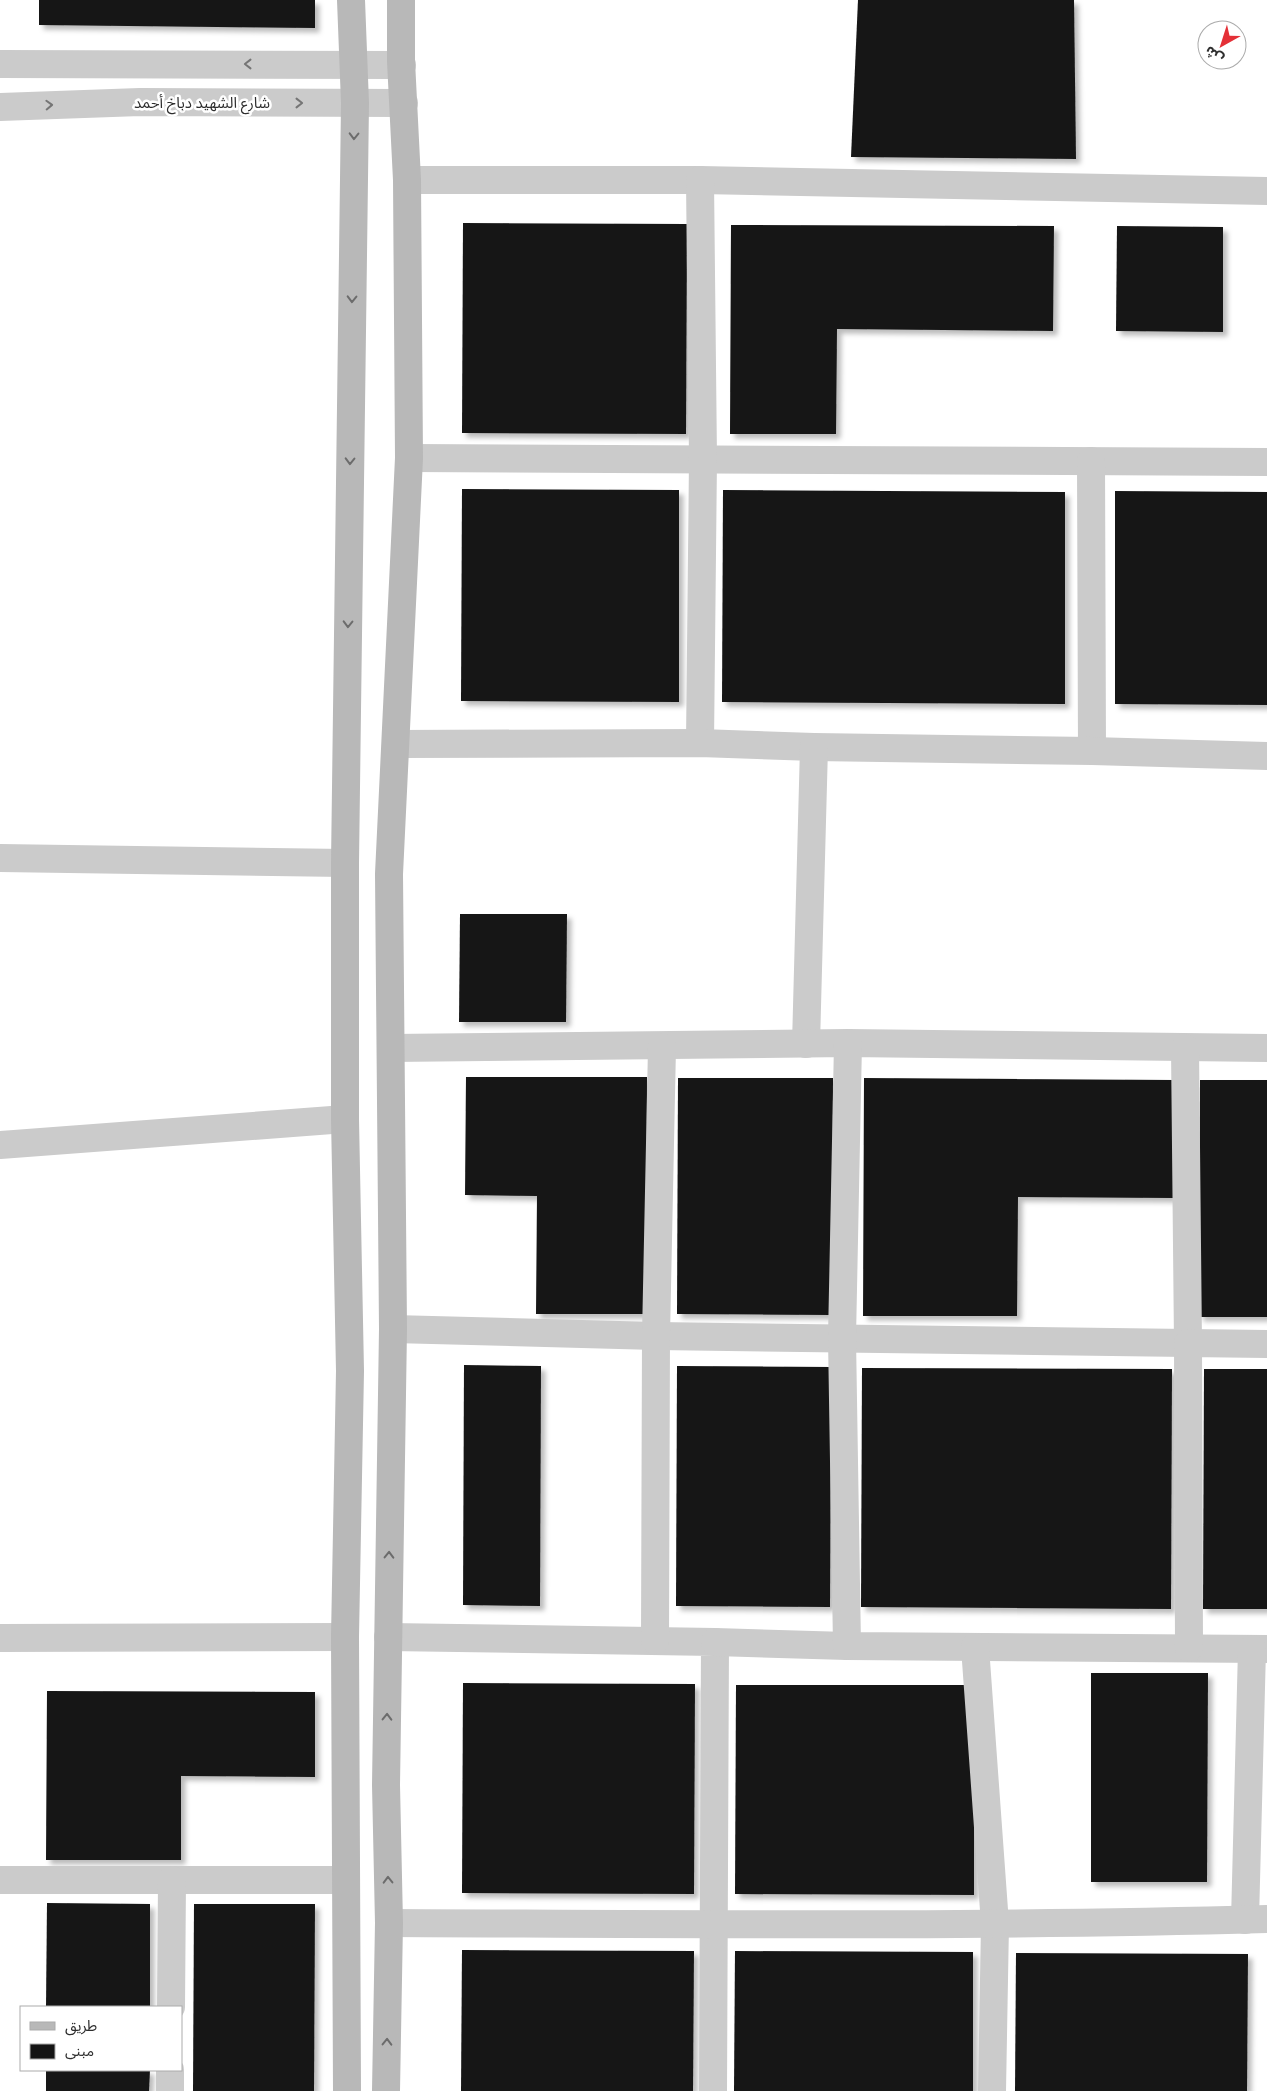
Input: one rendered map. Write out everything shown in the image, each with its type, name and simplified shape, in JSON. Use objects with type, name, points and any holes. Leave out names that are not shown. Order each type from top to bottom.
[{"type":"main road","points":[[347,2091],[345,1637],[350,1371],[345,1119],[345,863],[355,103],[351,0]]},
{"type":"main road","points":[[386,2091],[389,1923],[386,1785],[393,1329],[389,874],[409,458],[407,180],[401,0]]},
{"type":"street","points":[[0,64],[402,65]]},
{"type":"street","name":"شارع الشهيد دباخ أحمد","points":[[0,107],[140,102],[404,103]]},
{"type":"street","points":[[407,180],[700,180],[1267,190]]},
{"type":"street","points":[[700,180],[703,459],[700,743]]},
{"type":"street","points":[[409,458],[1267,462]]},
{"type":"street","points":[[1091,461],[1092,751]]},
{"type":"street","points":[[396,744],[700,743],[1267,756]]},
{"type":"street","points":[[806,1044],[814,747]]},
{"type":"street","points":[[0,858],[345,863]]},
{"type":"street","points":[[391,1048],[662,1047],[806,1044],[1267,1048]]},
{"type":"street","points":[[847,1646],[842,1338],[848,1044]]},
{"type":"street","points":[[655,1640],[656,1336],[662,1047]]},
{"type":"street","points":[[1185,1048],[1188,1343],[1188,1648]]},
{"type":"street","points":[[0,1145],[345,1119]]},
{"type":"street","points":[[393,1329],[656,1336],[1267,1344]]},
{"type":"street","points":[[0,1638],[345,1637]]},
{"type":"street","points":[[388,1637],[655,1640],[847,1646],[1259,1649],[1256,1920],[995,1924],[389,1923]]},
{"type":"street","points":[[713,2091],[715,1642]]},
{"type":"street","points":[[975,1647],[995,1924],[992,2091]]},
{"type":"street","points":[[0,1880],[346,1880]]},
{"type":"street","points":[[171,2006],[172,1880]]},
{"type":"street","points":[[170,2071],[170,2091]]},
{"type":"building","points":[[39,0],[315,0],[315,28],[39,25]]},
{"type":"building","points":[[858,0],[1074,0],[1076,159],[851,157]]},
{"type":"building","points":[[463,223],[687,224],[686,434],[462,433]]},
{"type":"building","points":[[731,225],[1054,226],[1053,331],[837,329],[836,434],[730,434]]},
{"type":"building","points":[[1117,226],[1223,227],[1223,332],[1116,331]]},
{"type":"building","points":[[462,489],[679,490],[679,702],[461,701]]},
{"type":"building","points":[[723,490],[1065,492],[1065,704],[722,702]]},
{"type":"building","points":[[1115,491],[1267,492],[1267,705],[1115,704]]},
{"type":"building","points":[[460,914],[567,914],[566,1022],[459,1022]]},
{"type":"building","points":[[466,1077],[647,1077],[646,1314],[536,1314],[537,1196],[465,1195]]},
{"type":"building","points":[[678,1078],[833,1078],[832,1315],[677,1314]]},
{"type":"building","points":[[864,1078],[1174,1080],[1173,1198],[1018,1197],[1017,1316],[863,1316]]},
{"type":"building","points":[[1200,1080],[1267,1080],[1267,1317],[1199,1317]]},
{"type":"building","points":[[464,1365],[541,1366],[540,1606],[463,1605]]},
{"type":"building","points":[[677,1366],[831,1367],[830,1607],[676,1606]]},
{"type":"building","points":[[862,1368],[1172,1369],[1171,1609],[861,1607]]},
{"type":"building","points":[[1204,1369],[1267,1369],[1267,1609],[1203,1609]]},
{"type":"building","points":[[1091,1673],[1208,1673],[1207,1882],[1091,1882]]},
{"type":"building","points":[[463,1683],[695,1684],[694,1894],[462,1893]]},
{"type":"building","points":[[736,1685],[974,1685],[974,1895],[735,1894]]},
{"type":"building","points":[[47,1691],[315,1692],[315,1777],[181,1776],[181,1860],[46,1860]]},
{"type":"building","points":[[47,1903],[150,1904],[150,2006],[46,2006]]},
{"type":"building","points":[[194,1904],[315,1904],[314,2091],[193,2091]]},
{"type":"building","points":[[462,1950],[694,1951],[693,2091],[461,2091]]},
{"type":"building","points":[[735,1951],[973,1952],[973,2091],[734,2091]]},
{"type":"building","points":[[1016,1953],[1248,1954],[1247,2091],[1015,2091]]},
{"type":"building","points":[[46,2071],[150,2071],[149,2091],[46,2091]]}]
